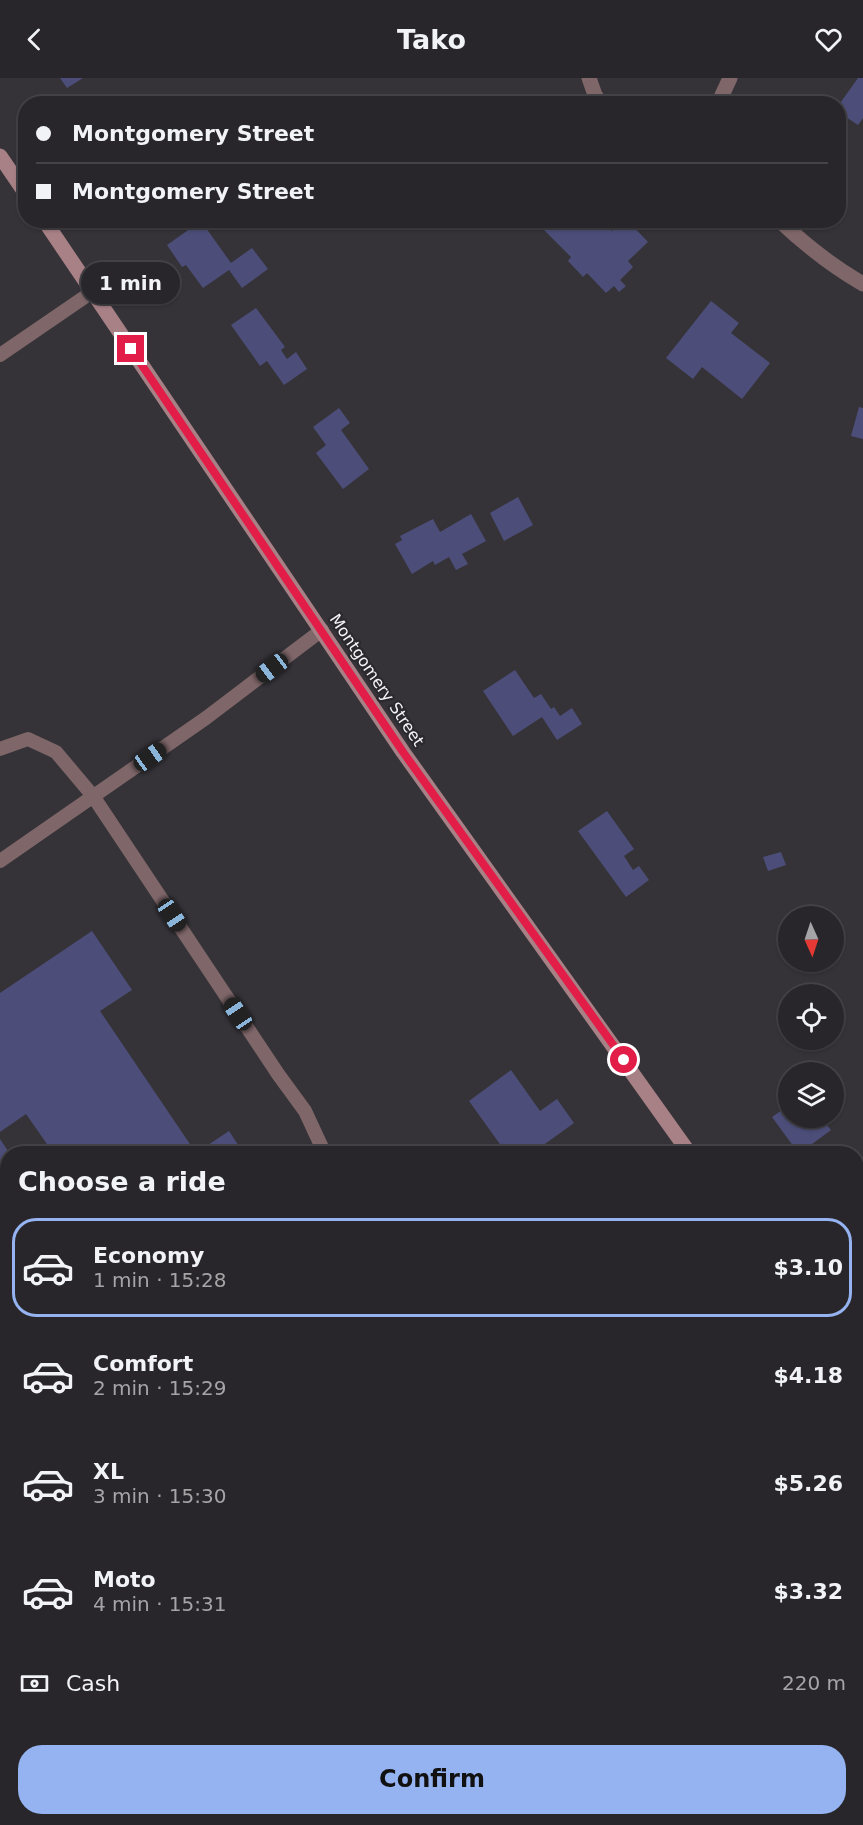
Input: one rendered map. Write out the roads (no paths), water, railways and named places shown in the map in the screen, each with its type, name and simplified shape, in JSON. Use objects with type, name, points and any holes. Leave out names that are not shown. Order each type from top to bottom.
[{"type":"main road","points":[[0,156],[18,182]]},
{"type":"main road","name":"Montgomery Street","points":[[49,228],[403,752],[684,1146]]},
{"type":"street","points":[[589,78],[596,96]]},
{"type":"street","points":[[723,96],[730,78]]},
{"type":"street","points":[[788,228],[831,265],[863,284]]},
{"type":"lane","points":[[0,354],[92,292]]},
{"type":"lane","points":[[0,861],[206,718],[322,630]]},
{"type":"lane","points":[[0,749],[28,739],[56,752],[93,796],[305,1111],[321,1146]]}]
